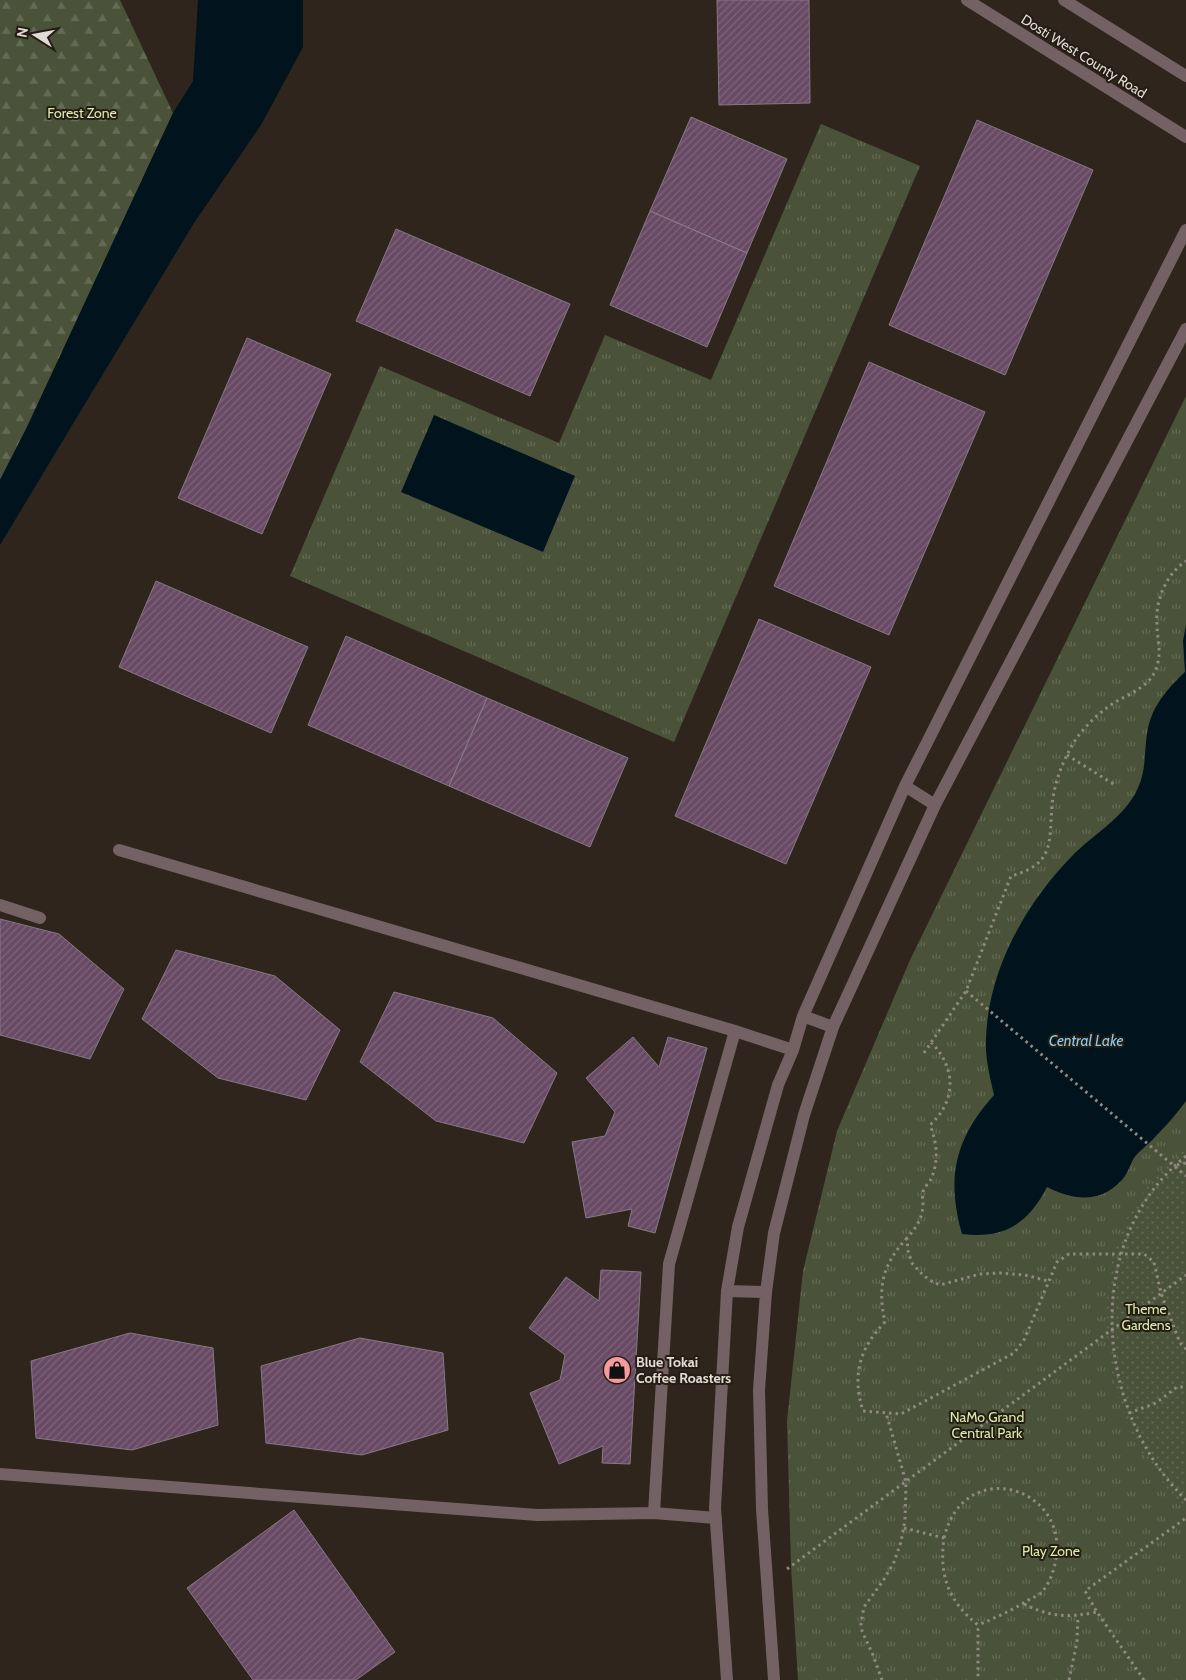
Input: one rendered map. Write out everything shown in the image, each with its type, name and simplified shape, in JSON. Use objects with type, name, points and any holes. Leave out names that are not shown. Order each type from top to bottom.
[{"type":"street","name":"Dosti West County Road","points":[[967,0],[1186,137]]},
{"type":"street","points":[[1064,0],[1186,76]]},
{"type":"street","points":[[727,1680],[715,1508],[726,1291],[738,1227],[778,1085],[793,1050],[803,1016],[905,786],[1186,230]]},
{"type":"street","points":[[774,1680],[762,1508],[759,1390],[766,1292],[776,1224],[804,1115],[833,1027],[936,805],[1186,329]]},
{"type":"street","points":[[905,786],[936,805]]},
{"type":"street","points":[[119,850],[735,1031],[793,1050]]},
{"type":"street","points":[[0,905],[40,918]]},
{"type":"street","points":[[803,1016],[833,1027]]},
{"type":"street","points":[[654,1513],[669,1264],[735,1031]]},
{"type":"street","points":[[726,1291],[766,1292]]},
{"type":"street","points":[[0,1474],[537,1515],[654,1513],[716,1518]]},
{"type":"path","points":[[924,1053],[966,991],[1011,876],[1023,873],[1033,867],[1042,859],[1048,849],[1051,837],[1052,804],[1056,783],[1067,755],[1083,730],[1095,717],[1124,696],[1145,686],[1158,666],[1160,654],[1156,621],[1160,596],[1173,573],[1186,561]]},
{"type":"path","points":[[1067,755],[1115,785]]},
{"type":"path","points":[[966,991],[1186,1176]]},
{"type":"path","points":[[931,1042],[946,1062],[950,1086],[944,1108],[938,1118],[930,1125],[935,1138],[937,1152],[930,1180],[922,1191],[924,1205],[921,1218],[915,1229],[896,1249],[888,1262],[881,1292],[885,1322],[867,1344],[858,1370],[858,1384],[863,1411],[901,1414],[1014,1353],[1024,1340],[1057,1262],[1069,1254],[1144,1254],[1151,1258],[1154,1262],[1162,1294],[1180,1343],[1186,1349]]},
{"type":"path","points":[[1186,1156],[1156,1186],[1142,1206],[1130,1229],[1120,1254],[1112,1304],[1115,1358],[1120,1386],[1129,1413],[1140,1440],[1155,1464],[1174,1489],[1186,1500]]},
{"type":"path","points":[[1174,1166],[1186,1163]]},
{"type":"path","points":[[907,1238],[912,1263],[929,1280],[940,1284],[980,1274],[1000,1273],[1024,1275],[1048,1281]]},
{"type":"path","points":[[767,1581],[906,1482],[1186,1275]]},
{"type":"path","points":[[1129,1413],[1156,1403],[1177,1387],[1186,1387]]},
{"type":"path","points":[[882,1680],[862,1631],[861,1618],[864,1607],[894,1562],[904,1528],[906,1482],[886,1413]]},
{"type":"path","points":[[993,1488],[1020,1491],[1033,1499],[1051,1523],[1057,1552],[1052,1573],[1042,1592],[1008,1613],[978,1625],[967,1616],[949,1591],[944,1574],[942,1556],[947,1526],[959,1506],[968,1498],[980,1492],[993,1488]]},
{"type":"path","points":[[1144,1680],[1097,1612],[1085,1591],[1186,1518]]},
{"type":"path","points":[[904,1528],[944,1538]]},
{"type":"path","points":[[1024,1603],[1047,1613],[1060,1616],[1078,1616],[1097,1612]]},
{"type":"path","points":[[1069,1680],[1077,1642],[1078,1616]]},
{"type":"path","points":[[978,1625],[978,1680]]},
{"type":"green space","name":"Forest Zone","points":[[0,0],[120,0],[173,113],[27,427],[0,480]]},
{"type":"green space","points":[[821,124],[920,166],[674,742],[290,576],[380,366],[559,443],[605,335],[711,380]]},
{"type":"green space","name":"NaMo Grand Central Park","points":[[1186,396],[1186,1680],[798,1680],[791,1566],[787,1421],[803,1271],[837,1131],[910,960]]},
{"type":"green space","name":"Theme Gardens","points":[[1186,1149],[1186,1509],[1154,1471],[1141,1450],[1121,1406],[1110,1358],[1107,1333],[1107,1305],[1109,1279],[1114,1254],[1122,1230],[1133,1208],[1147,1187]]},
{"type":"water","points":[[198,0],[303,0],[303,47],[261,125],[194,223],[0,545],[0,480],[27,427],[173,113],[193,81]]},
{"type":"water","points":[[434,415],[575,476],[543,552],[401,492]]},
{"type":"water","name":"Central Lake","points":[[1186,625],[1186,1101],[1164,1128],[1136,1155],[1127,1173],[1113,1188],[1104,1193],[1085,1198],[1066,1195],[1047,1187],[1032,1211],[1013,1226],[990,1234],[962,1234],[955,1194],[957,1160],[970,1127],[994,1095],[987,1060],[986,1039],[988,1013],[1002,963],[1012,940],[1039,895],[1073,855],[1122,811],[1135,794],[1142,777],[1150,720],[1157,704],[1185,672],[1183,641]]},
{"type":"building","points":[[717,0],[809,0],[810,103],[719,105]]},
{"type":"building","points":[[691,117],[787,159],[747,253],[650,211]]},
{"type":"building","points":[[977,120],[1093,170],[1005,375],[889,325]]},
{"type":"building","points":[[650,211],[747,253],[707,347],[610,305]]},
{"type":"building","points":[[396,229],[570,304],[530,396],[356,321]]},
{"type":"building","points":[[247,338],[331,374],[262,534],[178,498]]},
{"type":"building","points":[[869,362],[985,412],[889,635],[774,586]]},
{"type":"building","points":[[156,581],[308,647],[271,733],[119,667]]},
{"type":"building","points":[[759,619],[871,667],[786,864],[675,816]]},
{"type":"building","points":[[346,636],[487,698],[449,786],[308,725]]},
{"type":"building","points":[[487,698],[628,758],[590,847],[449,786]]},
{"type":"building","points":[[0,919],[59,934],[124,989],[90,1059],[0,1035]]},
{"type":"building","points":[[176,950],[275,976],[340,1030],[306,1100],[218,1078],[142,1019]]},
{"type":"building","points":[[394,992],[493,1018],[557,1073],[524,1143],[436,1121],[360,1062]]},
{"type":"building","points":[[633,1037],[659,1067],[668,1037],[707,1048],[655,1233],[628,1226],[632,1209],[586,1218],[572,1142],[605,1136],[615,1112],[586,1078]]},
{"type":"building","points":[[601,1270],[641,1272],[630,1464],[602,1463],[603,1446],[559,1464],[530,1393],[560,1380],[565,1355],[529,1328],[566,1277],[599,1301]]},
{"type":"building","points":[[130,1333],[213,1348],[218,1425],[132,1450],[36,1438],[31,1361]]},
{"type":"building","points":[[360,1338],[443,1353],[448,1430],[362,1455],[266,1443],[261,1366]]},
{"type":"building","points":[[294,1510],[395,1652],[356,1680],[253,1680],[187,1588]]},
{"type":"place","name":"Blue Tokai Coffee Roasters","points":[[617,1370]]},
{"type":"park label","name":"Play Zone","points":[[1051,1551]]}]
